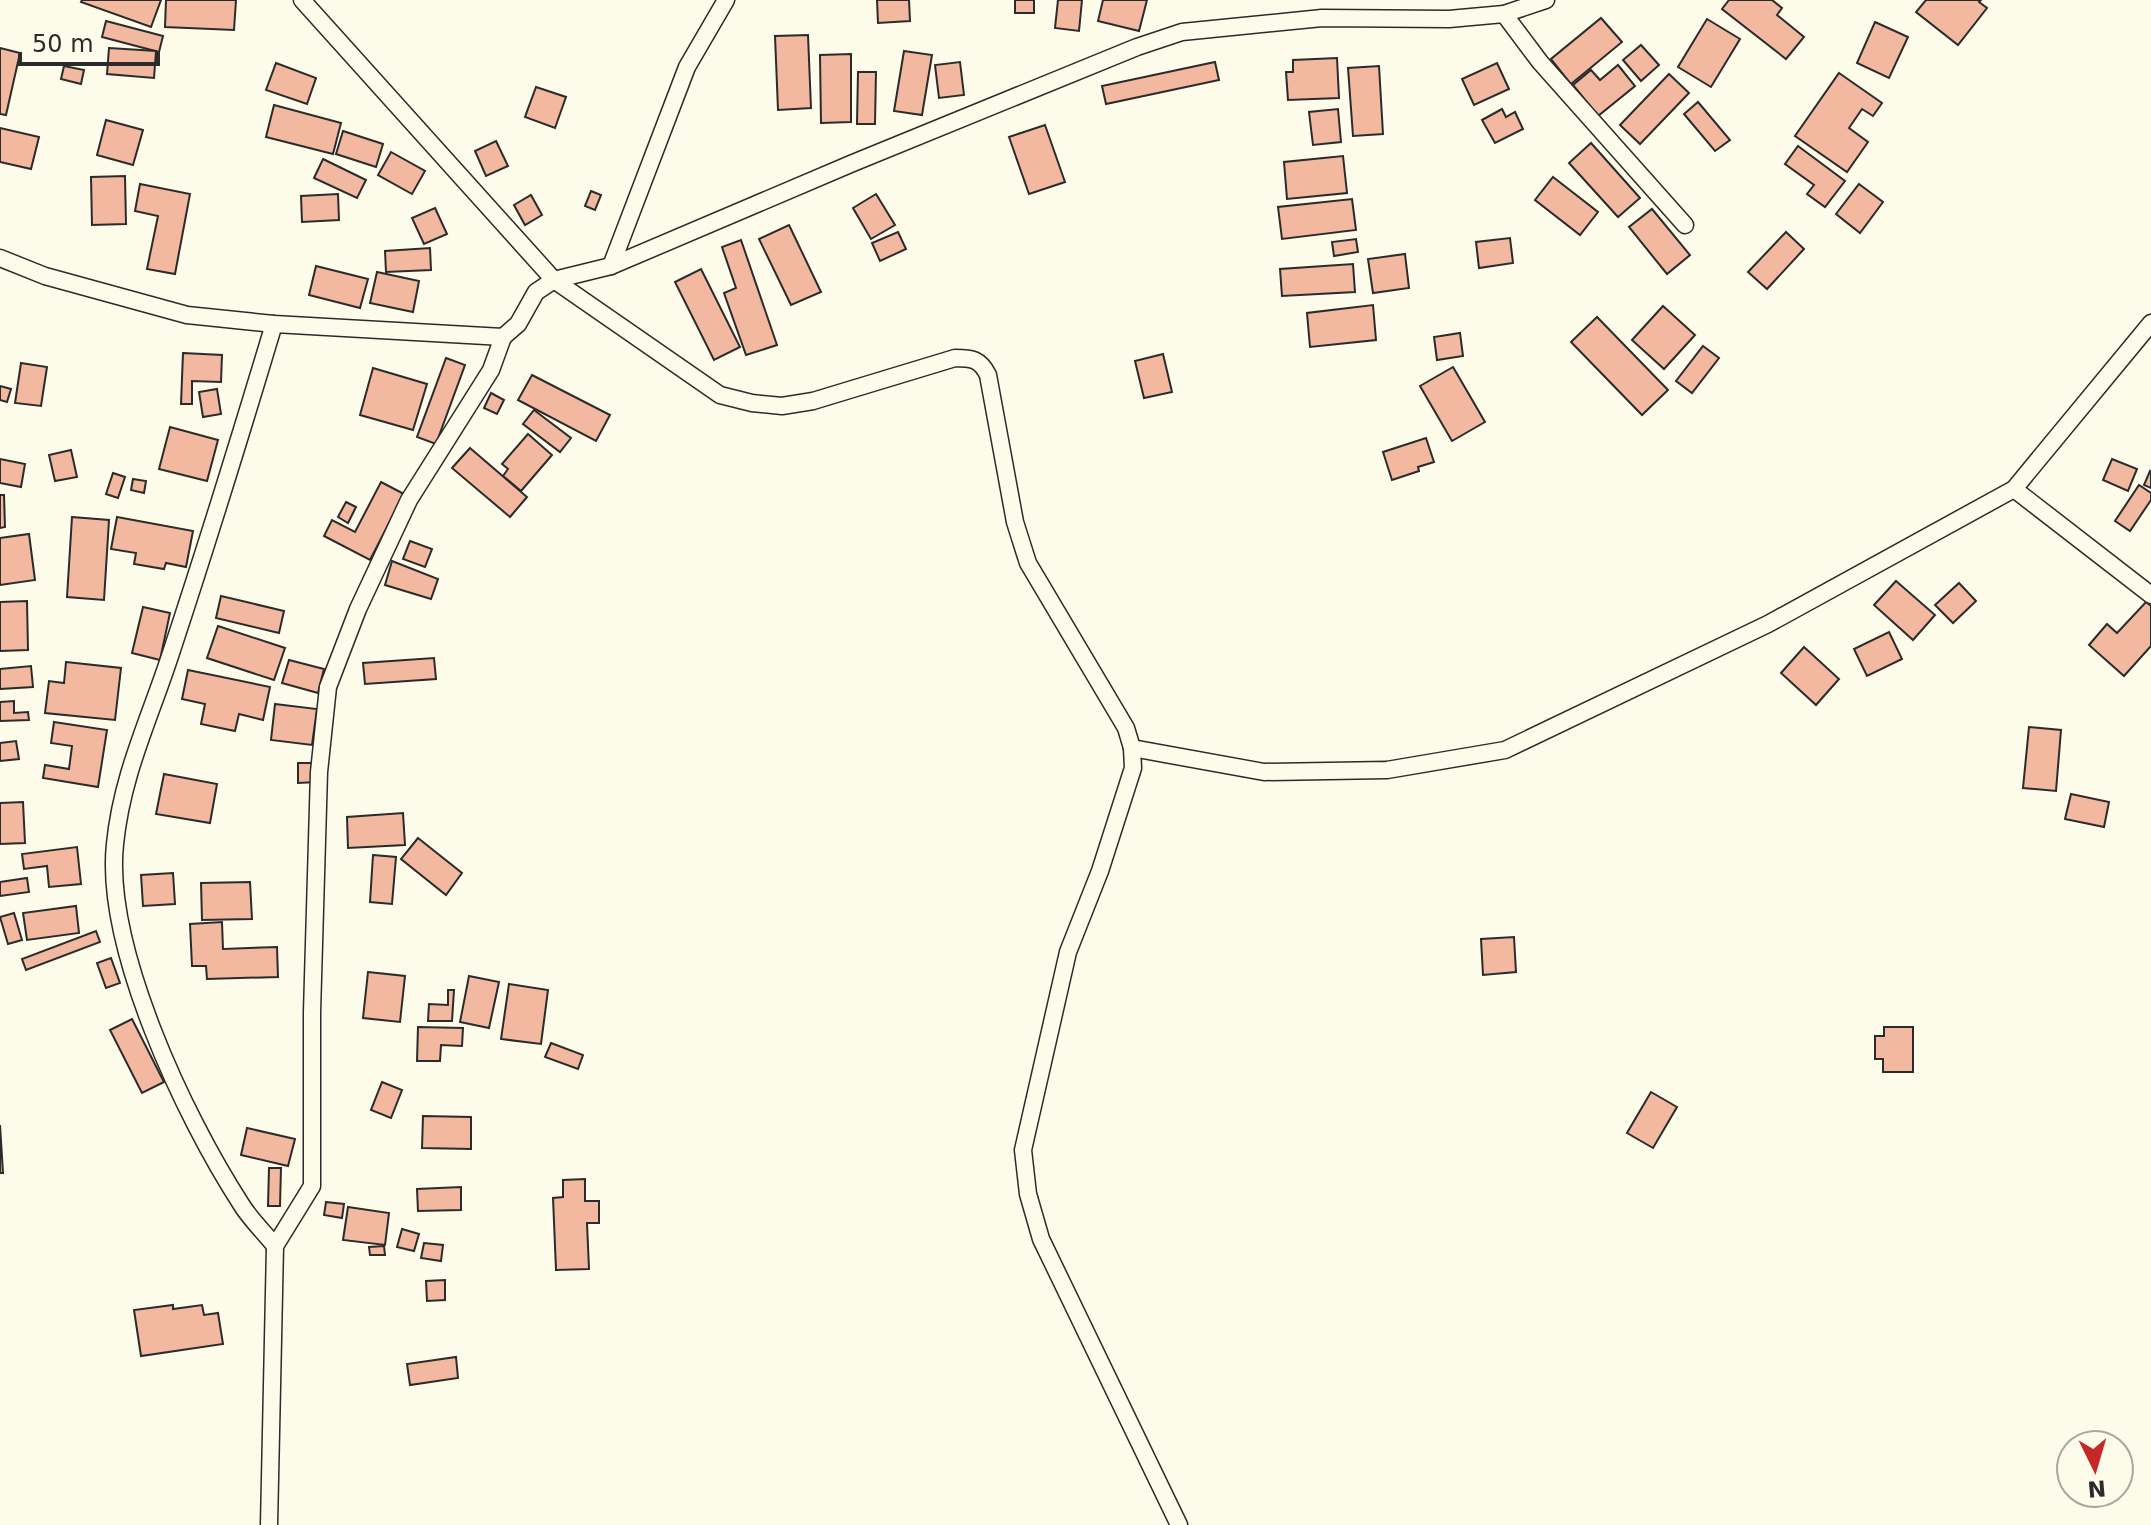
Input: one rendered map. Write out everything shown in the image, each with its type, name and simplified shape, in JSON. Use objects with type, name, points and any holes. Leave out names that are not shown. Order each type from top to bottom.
[{"type":"street","points":[[302,0],[554,280],[720,395],[782,406],[813,401],[955,358],[972,358],[982,363],[988,375],[1015,522],[1028,563],[1126,728],[1132,748],[1133,768],[1127,792],[1068,952],[1023,1150],[1032,1214],[1041,1239],[1179,1525]]},
{"type":"street","points":[[611,266],[687,67],[726,0]]},
{"type":"street","points":[[269,1525],[275,1246],[312,1186],[312,1012],[319,772],[328,687],[358,609],[409,500],[491,370],[503,337],[518,324],[536,292],[554,280],[611,266],[853,163],[1137,47],[1182,32],[1322,18],[1449,19],[1504,14],[1546,0]]},
{"type":"street","points":[[1504,14],[1540,62],[1685,225]]},
{"type":"street","points":[[0,258],[45,276],[187,315],[274,324],[503,337]]},
{"type":"street","points":[[1132,748],[1264,772],[1387,770],[1505,750],[1768,624],[2014,489],[2151,323]]},
{"type":"street","points":[[274,324],[174,642],[126,777],[115,846],[117,892],[127,955],[153,1029],[198,1133],[242,1207],[275,1246]]},
{"type":"street","points":[[2014,489],[2151,595]]},
{"type":"building","points":[[82,0],[161,0],[151,27]]},
{"type":"building","points":[[166,0],[236,0],[234,30],[165,27]]},
{"type":"building","points":[[877,0],[909,0],[910,21],[878,23]]},
{"type":"building","points":[[1015,0],[1034,0],[1034,13],[1015,13]]},
{"type":"building","points":[[1058,0],[1082,0],[1079,31],[1055,28]]},
{"type":"building","points":[[1103,0],[1147,0],[1139,31],[1098,21]]},
{"type":"building","points":[[1729,0],[1772,0],[1782,8],[1777,15],[1804,37],[1786,59],[1722,9]]},
{"type":"building","points":[[1926,0],[1981,0],[1979,2],[1987,8],[1958,45],[1916,12]]},
{"type":"building","points":[[1601,18],[1622,42],[1571,84],[1551,59]]},
{"type":"building","points":[[1707,19],[1740,39],[1711,87],[1678,67]]},
{"type":"building","points":[[106,21],[163,36],[159,52],[102,37]]},
{"type":"building","points":[[1875,22],[1908,37],[1889,78],[1857,63]]},
{"type":"building","points":[[808,35],[811,108],[778,110],[775,36]]},
{"type":"building","points":[[1641,45],[1659,65],[1641,81],[1623,60]]},
{"type":"building","points":[[0,48],[20,53],[6,115],[0,114]]},
{"type":"building","points":[[109,48],[156,51],[154,78],[107,74]]},
{"type":"building","points":[[904,51],[932,55],[922,115],[894,111]]},
{"type":"building","points":[[851,54],[851,122],[821,123],[820,55]]},
{"type":"building","points":[[1337,58],[1339,98],[1288,100],[1286,72],[1293,72],[1293,60]]},
{"type":"building","points":[[960,62],[964,95],[939,98],[935,65]]},
{"type":"building","points":[[1215,62],[1219,80],[1106,104],[1102,86]]},
{"type":"building","points":[[276,63],[316,78],[307,104],[266,90]]},
{"type":"building","points":[[1497,63],[1509,89],[1474,105],[1462,79]]},
{"type":"building","points":[[1618,65],[1635,86],[1598,116],[1573,85],[1591,70],[1600,80]]},
{"type":"building","points":[[64,66],[84,70],[81,84],[61,79]]},
{"type":"building","points":[[1379,66],[1383,134],[1353,136],[1348,68]]},
{"type":"building","points":[[858,72],[876,72],[875,124],[857,124]]},
{"type":"building","points":[[1839,73],[1882,103],[1873,116],[1862,109],[1849,128],[1868,142],[1847,172],[1795,136]]},
{"type":"building","points":[[1669,74],[1689,93],[1640,144],[1620,125]]},
{"type":"building","points":[[536,87],[566,97],[555,128],[525,117]]},
{"type":"building","points":[[1698,102],[1730,140],[1715,151],[1684,114]]},
{"type":"building","points":[[274,105],[341,123],[333,154],[266,137]]},
{"type":"building","points":[[1338,109],[1341,142],[1313,145],[1309,112]]},
{"type":"building","points":[[1502,109],[1506,117],[1515,112],[1523,129],[1495,143],[1482,120]]},
{"type":"building","points":[[106,120],[143,130],[133,165],[97,155]]},
{"type":"building","points":[[1045,125],[1065,182],[1029,194],[1009,137]]},
{"type":"building","points":[[0,128],[39,137],[31,169],[0,162]]},
{"type":"building","points":[[343,131],[383,144],[376,167],[336,154]]},
{"type":"building","points":[[496,141],[508,166],[486,176],[475,151]]},
{"type":"building","points":[[1591,143],[1640,198],[1618,217],[1569,163]]},
{"type":"building","points":[[1798,146],[1845,181],[1825,207],[1807,194],[1814,185],[1785,164]]},
{"type":"building","points":[[391,152],[425,171],[412,194],[378,175]]},
{"type":"building","points":[[1343,156],[1347,193],[1287,199],[1284,162]]},
{"type":"building","points":[[323,159],[366,180],[357,198],[314,178]]},
{"type":"building","points":[[125,176],[126,224],[92,225],[91,177]]},
{"type":"building","points":[[1553,177],[1598,212],[1580,235],[1535,200]]},
{"type":"building","points":[[140,184],[190,194],[175,274],[147,269],[158,216],[135,211]]},
{"type":"building","points":[[1859,184],[1883,202],[1860,233],[1836,214]]},
{"type":"building","points":[[591,191],[601,195],[595,210],[585,206]]},
{"type":"building","points":[[338,194],[339,220],[302,222],[301,196]]},
{"type":"building","points":[[876,194],[895,225],[871,239],[853,208]]},
{"type":"building","points":[[531,195],[542,215],[525,225],[514,205]]},
{"type":"building","points":[[1352,199],[1356,230],[1282,239],[1278,207]]},
{"type":"building","points":[[435,208],[447,234],[424,244],[412,218]]},
{"type":"building","points":[[1652,209],[1690,255],[1667,274],[1629,227]]},
{"type":"building","points":[[789,225],[821,292],[791,305],[759,239]]},
{"type":"building","points":[[898,232],[906,249],[880,261],[872,243]]},
{"type":"building","points":[[1786,232],[1804,249],[1767,289],[1748,272]]},
{"type":"building","points":[[1510,238],[1513,263],[1479,268],[1476,242]]},
{"type":"building","points":[[1356,239],[1358,252],[1334,256],[1332,242]]},
{"type":"building","points":[[741,240],[777,345],[746,355],[724,293],[736,288],[722,247]]},
{"type":"building","points":[[430,248],[431,270],[386,272],[385,251]]},
{"type":"building","points":[[1405,254],[1409,288],[1373,293],[1368,259]]},
{"type":"building","points":[[1353,264],[1355,292],[1282,296],[1280,269]]},
{"type":"building","points":[[316,266],[368,279],[360,308],[309,295]]},
{"type":"building","points":[[701,269],[740,347],[714,360],[675,282]]},
{"type":"building","points":[[377,272],[419,281],[413,312],[370,303]]},
{"type":"building","points":[[1373,305],[1376,340],[1310,347],[1307,313]]},
{"type":"building","points":[[1663,306],[1695,335],[1664,369],[1632,340]]},
{"type":"building","points":[[1597,317],[1668,390],[1642,415],[1571,342]]},
{"type":"building","points":[[1460,333],[1463,356],[1437,360],[1434,337]]},
{"type":"building","points":[[1703,346],[1719,358],[1692,393],[1676,381]]},
{"type":"building","points":[[183,353],[222,355],[221,382],[192,381],[192,404],[181,404]]},
{"type":"building","points":[[1163,354],[1172,392],[1144,398],[1135,361]]},
{"type":"building","points":[[446,358],[465,365],[436,444],[417,437]]},
{"type":"building","points":[[21,363],[47,367],[41,406],[15,403]]},
{"type":"building","points":[[1453,367],[1485,422],[1452,441],[1420,386]]},
{"type":"building","points":[[373,368],[427,384],[413,430],[360,415]]},
{"type":"building","points":[[532,375],[610,415],[596,441],[518,400]]},
{"type":"building","points":[[0,386],[11,389],[7,402],[0,400]]},
{"type":"building","points":[[217,389],[221,414],[203,417],[199,392]]},
{"type":"building","points":[[491,393],[504,400],[497,414],[484,408]]},
{"type":"building","points":[[534,410],[571,438],[560,452],[523,424]]},
{"type":"building","points":[[170,427],[218,440],[207,481],[159,469]]},
{"type":"building","points":[[528,434],[552,455],[521,491],[503,476],[508,469],[502,464]]},
{"type":"building","points":[[1426,438],[1434,462],[1392,480],[1383,452]]},
{"type":"building","points":[[470,448],[527,497],[510,517],[452,468]]},
{"type":"building","points":[[71,450],[77,477],[55,481],[49,455]]},
{"type":"building","points":[[0,459],[25,464],[21,487],[0,483]]},
{"type":"building","points":[[2112,459],[2137,469],[2128,491],[2103,480]]},
{"type":"building","points":[[2151,472],[2151,488],[2144,485]]},
{"type":"building","points":[[113,473],[125,477],[118,498],[106,494]]},
{"type":"building","points":[[133,479],[146,481],[144,493],[131,490]]},
{"type":"building","points":[[381,482],[404,494],[370,560],[324,536],[332,520],[355,532]]},
{"type":"building","points":[[2139,485],[2151,493],[2151,500],[2130,531],[2115,521]]},
{"type":"building","points":[[0,495],[4,495],[5,527],[0,528]]},
{"type":"building","points":[[346,502],[356,507],[348,523],[338,517]]},
{"type":"building","points":[[72,517],[109,520],[104,600],[67,597]]},
{"type":"building","points":[[117,517],[193,531],[186,567],[166,563],[164,569],[134,564],[136,553],[111,549]]},
{"type":"building","points":[[29,534],[35,580],[0,585],[0,538]]},
{"type":"building","points":[[410,541],[432,549],[425,567],[403,559]]},
{"type":"building","points":[[392,561],[438,579],[431,599],[385,585]]},
{"type":"building","points":[[1896,581],[1935,615],[1913,640],[1874,605]]},
{"type":"building","points":[[1959,583],[1976,601],[1953,623],[1935,605]]},
{"type":"building","points":[[221,596],[284,611],[279,633],[216,618]]},
{"type":"building","points":[[27,601],[28,650],[0,651],[0,602]]},
{"type":"building","points":[[2146,602],[2151,606],[2151,646],[2124,676],[2089,645],[2107,624],[2117,633]]},
{"type":"building","points":[[143,607],[170,613],[160,660],[132,653]]},
{"type":"building","points":[[218,626],[285,648],[274,680],[207,658]]},
{"type":"building","points":[[1889,632],[1902,659],[1867,676],[1854,649]]},
{"type":"building","points":[[1804,647],[1839,679],[1816,705],[1781,673]]},
{"type":"building","points":[[434,658],[436,679],[365,684],[363,663]]},
{"type":"building","points":[[289,660],[324,669],[318,693],[282,683]]},
{"type":"building","points":[[66,662],[121,668],[115,720],[45,713],[49,681],[64,683]]},
{"type":"building","points":[[31,666],[33,687],[0,689],[0,669]]},
{"type":"building","points":[[188,670],[270,687],[263,720],[239,714],[235,731],[201,724],[205,704],[182,699]]},
{"type":"building","points":[[14,701],[14,713],[28,712],[29,720],[0,721],[0,702]]},
{"type":"building","points":[[275,704],[317,709],[312,745],[271,740]]},
{"type":"building","points":[[54,722],[107,730],[98,787],[43,778],[45,765],[69,769],[72,746],[51,743]]},
{"type":"building","points":[[2029,727],[2061,730],[2056,791],[2023,788]]},
{"type":"building","points":[[16,741],[19,759],[0,761],[0,743]]},
{"type":"building","points":[[298,763],[317,763],[317,782],[298,783]]},
{"type":"building","points":[[164,774],[217,784],[210,823],[156,814]]},
{"type":"building","points":[[2071,794],[2109,802],[2104,827],[2065,819]]},
{"type":"building","points":[[23,802],[25,843],[0,844],[0,803]]},
{"type":"building","points":[[403,813],[405,845],[348,848],[347,817]]},
{"type":"building","points":[[418,838],[462,873],[446,895],[401,859]]},
{"type":"building","points":[[77,847],[81,884],[49,887],[47,866],[24,869],[22,854]]},
{"type":"building","points":[[373,855],[396,857],[392,904],[370,902]]},
{"type":"building","points":[[173,873],[175,904],[143,906],[141,875]]},
{"type":"building","points":[[27,878],[29,892],[0,896],[0,882]]},
{"type":"building","points":[[250,882],[252,919],[202,920],[201,883]]},
{"type":"building","points":[[76,906],[79,933],[27,940],[23,913]]},
{"type":"building","points":[[14,913],[22,940],[8,944],[0,917]]},
{"type":"building","points":[[222,922],[223,949],[277,947],[278,977],[207,979],[206,966],[192,966],[190,924]]},
{"type":"building","points":[[96,931],[100,942],[26,970],[22,959]]},
{"type":"building","points":[[1514,937],[1516,972],[1483,975],[1481,939]]},
{"type":"building","points":[[111,958],[120,983],[106,988],[97,963]]},
{"type":"building","points":[[368,972],[405,976],[400,1022],[363,1018]]},
{"type":"building","points":[[469,976],[499,982],[489,1028],[460,1022]]},
{"type":"building","points":[[509,984],[548,990],[541,1044],[501,1039]]},
{"type":"building","points":[[448,990],[454,990],[452,1021],[428,1021],[429,1004],[448,1005]]},
{"type":"building","points":[[132,1019],[164,1082],[142,1093],[110,1030]]},
{"type":"building","points":[[418,1027],[463,1028],[462,1046],[441,1045],[440,1061],[417,1061]]},
{"type":"building","points":[[1884,1027],[1913,1027],[1913,1072],[1883,1072],[1883,1059],[1875,1059],[1875,1036],[1884,1036]]},
{"type":"building","points":[[551,1043],[583,1055],[578,1069],[545,1057]]},
{"type":"building","points":[[382,1082],[402,1090],[391,1118],[371,1110]]},
{"type":"building","points":[[1651,1092],[1677,1107],[1653,1148],[1627,1133]]},
{"type":"building","points":[[423,1116],[471,1117],[471,1149],[422,1148]]},
{"type":"building","points":[[0,1125],[3,1173],[0,1173]]},
{"type":"building","points":[[247,1128],[295,1139],[288,1166],[241,1155]]},
{"type":"building","points":[[269,1168],[281,1168],[280,1206],[268,1206]]},
{"type":"building","points":[[585,1179],[585,1201],[599,1201],[599,1223],[587,1223],[589,1269],[556,1270],[553,1198],[563,1197],[563,1180]]},
{"type":"building","points":[[461,1187],[461,1210],[418,1211],[417,1189]]},
{"type":"building","points":[[326,1202],[344,1204],[342,1218],[324,1215]]},
{"type":"building","points":[[348,1207],[389,1213],[385,1245],[343,1240]]},
{"type":"building","points":[[402,1229],[419,1234],[414,1251],[397,1247]]},
{"type":"building","points":[[424,1243],[443,1245],[441,1261],[421,1258]]},
{"type":"building","points":[[384,1246],[385,1255],[370,1255],[369,1247]]},
{"type":"building","points":[[445,1280],[445,1300],[427,1301],[426,1281]]},
{"type":"building","points":[[173,1305],[173,1309],[202,1305],[204,1315],[218,1313],[223,1344],[141,1356],[134,1310]]},
{"type":"building","points":[[456,1357],[458,1378],[410,1385],[407,1364]]}]
